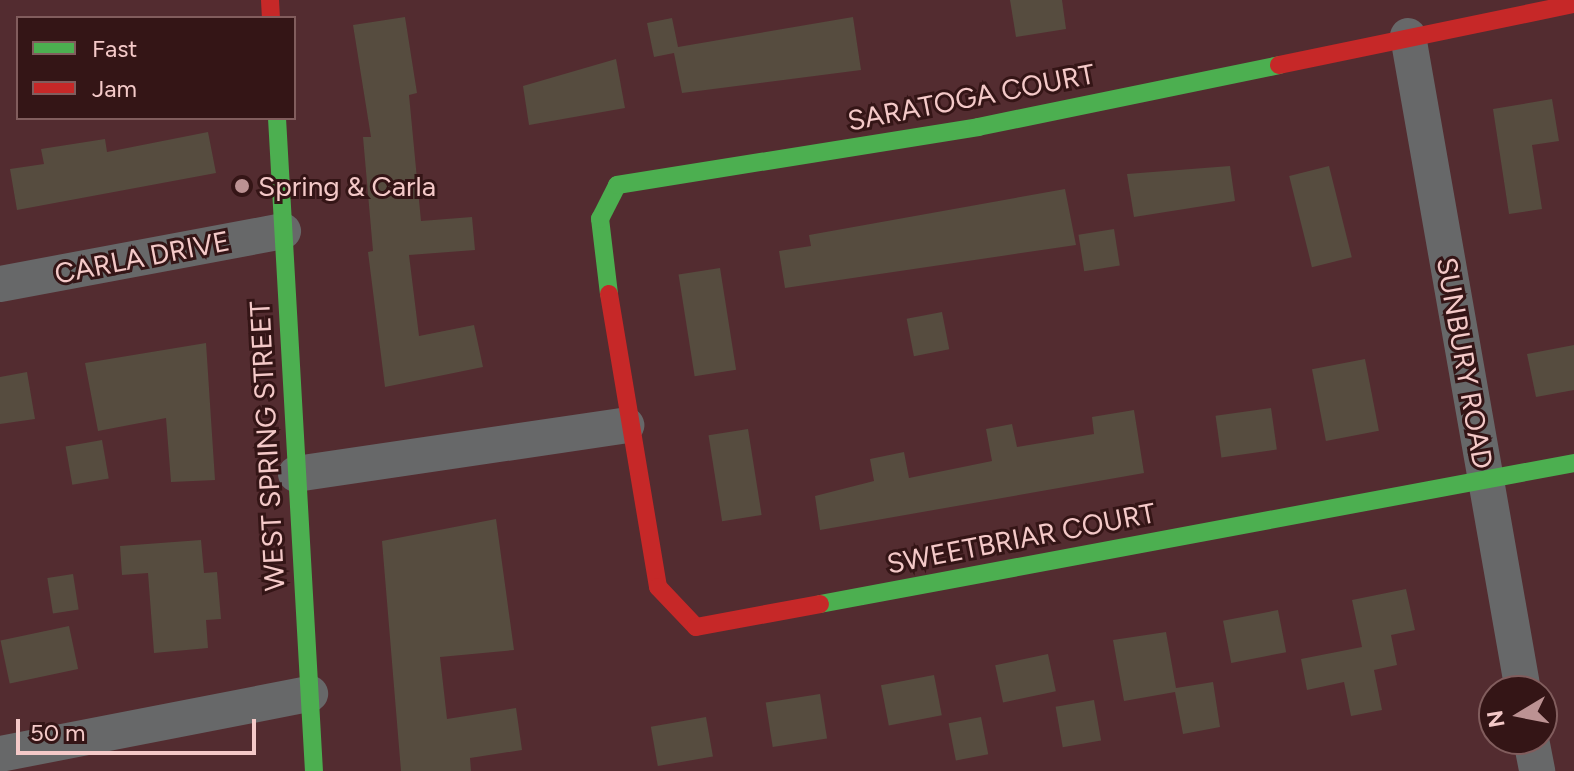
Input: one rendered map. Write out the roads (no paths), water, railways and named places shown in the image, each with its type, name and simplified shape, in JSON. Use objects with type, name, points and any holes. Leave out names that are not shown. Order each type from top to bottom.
[{"type":"street","name":"SARATOGA COURT","points":[[626,425],[600,219],[617,185],[978,127],[1574,4]]},
{"type":"street","name":"SUNBURY ROAD","points":[[1408,36],[1520,675]]},
{"type":"street","name":"WEST SPRING STREET","points":[[277,120],[314,771]]},
{"type":"street","name":"CARLA DRIVE","points":[[0,284],[283,231]]},
{"type":"street","points":[[296,474],[626,425]]},
{"type":"street","name":"SWEETBRIAR COURT","points":[[626,425],[658,587],[696,627],[1574,463]]},
{"type":"street","points":[[0,754],[310,694]]},
{"type":"place","name":"Spring & Carla","points":[[242,186]]}]
